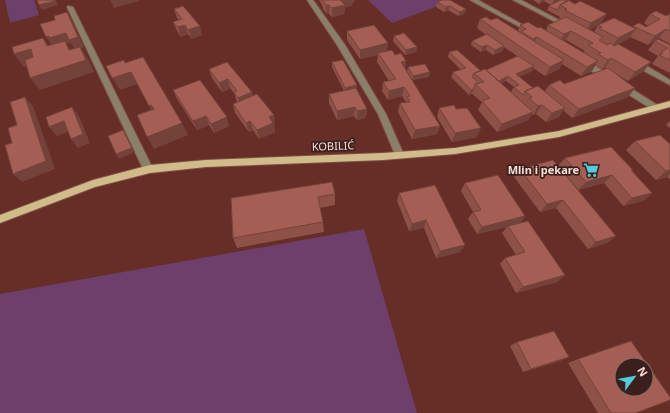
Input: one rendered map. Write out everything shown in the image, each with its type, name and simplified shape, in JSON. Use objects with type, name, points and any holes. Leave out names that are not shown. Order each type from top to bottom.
[{"type":"main road","name":"KOBILIĆ","points":[[0,219],[88,185],[109,178],[148,169],[211,162],[399,155],[454,151],[511,144],[576,130],[670,104]]},
{"type":"street","points":[[310,0],[341,45],[382,114],[399,155]]},
{"type":"street","points":[[473,0],[535,34]]},
{"type":"street","points":[[516,0],[577,31]]},
{"type":"street","points":[[70,7],[148,169]]},
{"type":"street","points":[[576,58],[656,108]]},
{"type":"street","points":[[628,59],[670,82]]},
{"type":"shaded area","points":[[5,0],[34,0],[39,15],[10,23]]},
{"type":"shaded area","points":[[368,0],[441,0],[446,3],[392,23]]},
{"type":"shaded area","points":[[364,229],[417,413],[0,413],[0,294]]},
{"type":"building","points":[[37,0],[55,0],[55,1],[39,5]]},
{"type":"building","points":[[322,0],[340,0],[345,5],[332,8],[329,5],[326,5]]},
{"type":"building","points":[[442,0],[450,0],[466,9],[460,12],[450,6],[446,7],[437,2]]},
{"type":"building","points":[[560,0],[568,1],[560,5],[557,10],[549,6]]},
{"type":"building","points":[[568,0],[575,4],[580,1],[607,14],[591,23],[564,10],[567,9],[560,5]]},
{"type":"building","points":[[183,6],[200,26],[188,30],[185,25],[178,27],[173,22],[182,19],[174,9]]},
{"type":"building","points":[[656,11],[666,16],[670,14],[670,31],[666,29],[655,36],[633,26],[639,23],[646,27],[660,19],[650,14]]},
{"type":"building","points":[[67,12],[78,37],[69,40],[66,33],[49,38],[49,36],[46,37],[40,24],[55,20],[54,16]]},
{"type":"building","points":[[486,17],[491,20],[497,18],[564,60],[550,67],[480,19]]},
{"type":"building","points":[[566,17],[603,37],[599,40],[607,45],[610,43],[614,46],[618,44],[651,62],[635,72],[611,58],[608,60],[598,54],[601,53],[588,45],[593,43],[571,31],[564,34],[548,25]]},
{"type":"building","points":[[614,18],[636,29],[618,38],[599,28],[602,27],[598,25]]},
{"type":"building","points":[[528,22],[538,28],[540,27],[598,61],[587,67],[537,37],[533,39],[521,31],[526,29],[520,25]]},
{"type":"building","points":[[374,25],[388,43],[360,50],[347,31]]},
{"type":"building","points":[[404,33],[417,47],[406,50],[394,36]]},
{"type":"building","points":[[487,34],[504,46],[495,50],[487,45],[482,47],[472,41]]},
{"type":"building","points":[[43,38],[47,46],[65,41],[69,50],[80,47],[86,60],[30,78],[25,60],[33,57],[31,49],[14,54],[12,47]]},
{"type":"building","points":[[658,39],[670,45],[670,60],[659,55],[668,48],[655,41]]},
{"type":"building","points":[[392,50],[395,55],[401,53],[406,61],[401,62],[440,126],[415,130],[400,103],[410,102],[407,97],[410,96],[404,87],[389,91],[383,82],[396,79],[378,53]]},
{"type":"building","points":[[457,50],[481,71],[474,73],[472,77],[479,83],[475,84],[474,89],[471,90],[453,72],[466,68],[449,52]]},
{"type":"building","points":[[518,56],[534,66],[516,74],[533,88],[525,91],[523,95],[514,87],[519,85],[508,76],[499,81],[486,70]]},
{"type":"building","points":[[143,57],[182,123],[147,137],[137,115],[154,109],[151,105],[149,106],[131,72],[112,78],[106,66],[124,60],[125,63]]},
{"type":"building","points":[[343,60],[357,85],[345,88],[332,62]]},
{"type":"building","points":[[227,62],[252,92],[238,98],[234,92],[237,91],[228,79],[219,83],[209,69]]},
{"type":"building","points":[[425,64],[430,72],[413,76],[408,67]]},
{"type":"building","points":[[608,68],[635,88],[579,109],[549,85],[560,80],[564,84]]},
{"type":"building","points":[[485,69],[533,112],[502,124],[482,101],[490,98],[475,84],[484,82],[474,73]]},
{"type":"building","points":[[200,80],[227,117],[211,124],[206,116],[193,121],[173,90]]},
{"type":"building","points":[[538,86],[565,108],[552,113],[542,105],[538,106],[529,98],[532,97],[525,91]]},
{"type":"building","points":[[356,88],[367,109],[357,111],[355,107],[337,111],[329,94]]},
{"type":"building","points":[[257,94],[274,115],[269,117],[273,123],[257,130],[250,121],[246,123],[233,104]]},
{"type":"building","points":[[25,97],[46,161],[13,174],[5,145],[12,143],[8,128],[17,125],[10,102]]},
{"type":"building","points":[[454,105],[456,109],[467,108],[481,128],[455,133],[439,108]]},
{"type":"building","points":[[72,107],[83,134],[71,139],[64,121],[49,127],[46,117]]},
{"type":"building","points":[[123,130],[132,148],[116,154],[108,136]]},
{"type":"building","points":[[660,135],[670,144],[670,170],[666,171],[635,141]]},
{"type":"building","points":[[611,147],[652,193],[632,198],[612,175],[586,182],[565,158]]},
{"type":"building","points":[[553,160],[616,236],[596,242],[563,200],[547,204],[520,169]]},
{"type":"building","points":[[498,175],[525,216],[482,227],[473,212],[481,210],[465,183]]},
{"type":"building","points":[[332,182],[335,194],[318,197],[323,222],[233,238],[231,198]]},
{"type":"building","points":[[435,185],[465,245],[440,251],[426,220],[412,224],[399,193]]},
{"type":"building","points":[[528,221],[565,275],[523,287],[505,258],[525,252],[508,226]]},
{"type":"building","points":[[554,331],[569,357],[531,369],[517,342]]},
{"type":"building","points":[[631,341],[642,357],[614,357],[614,397],[654,397],[654,374],[670,397],[670,400],[636,413],[611,413],[578,359]]},
{"type":"place","name":"Mlin i pekare","points":[[591,170]]}]
